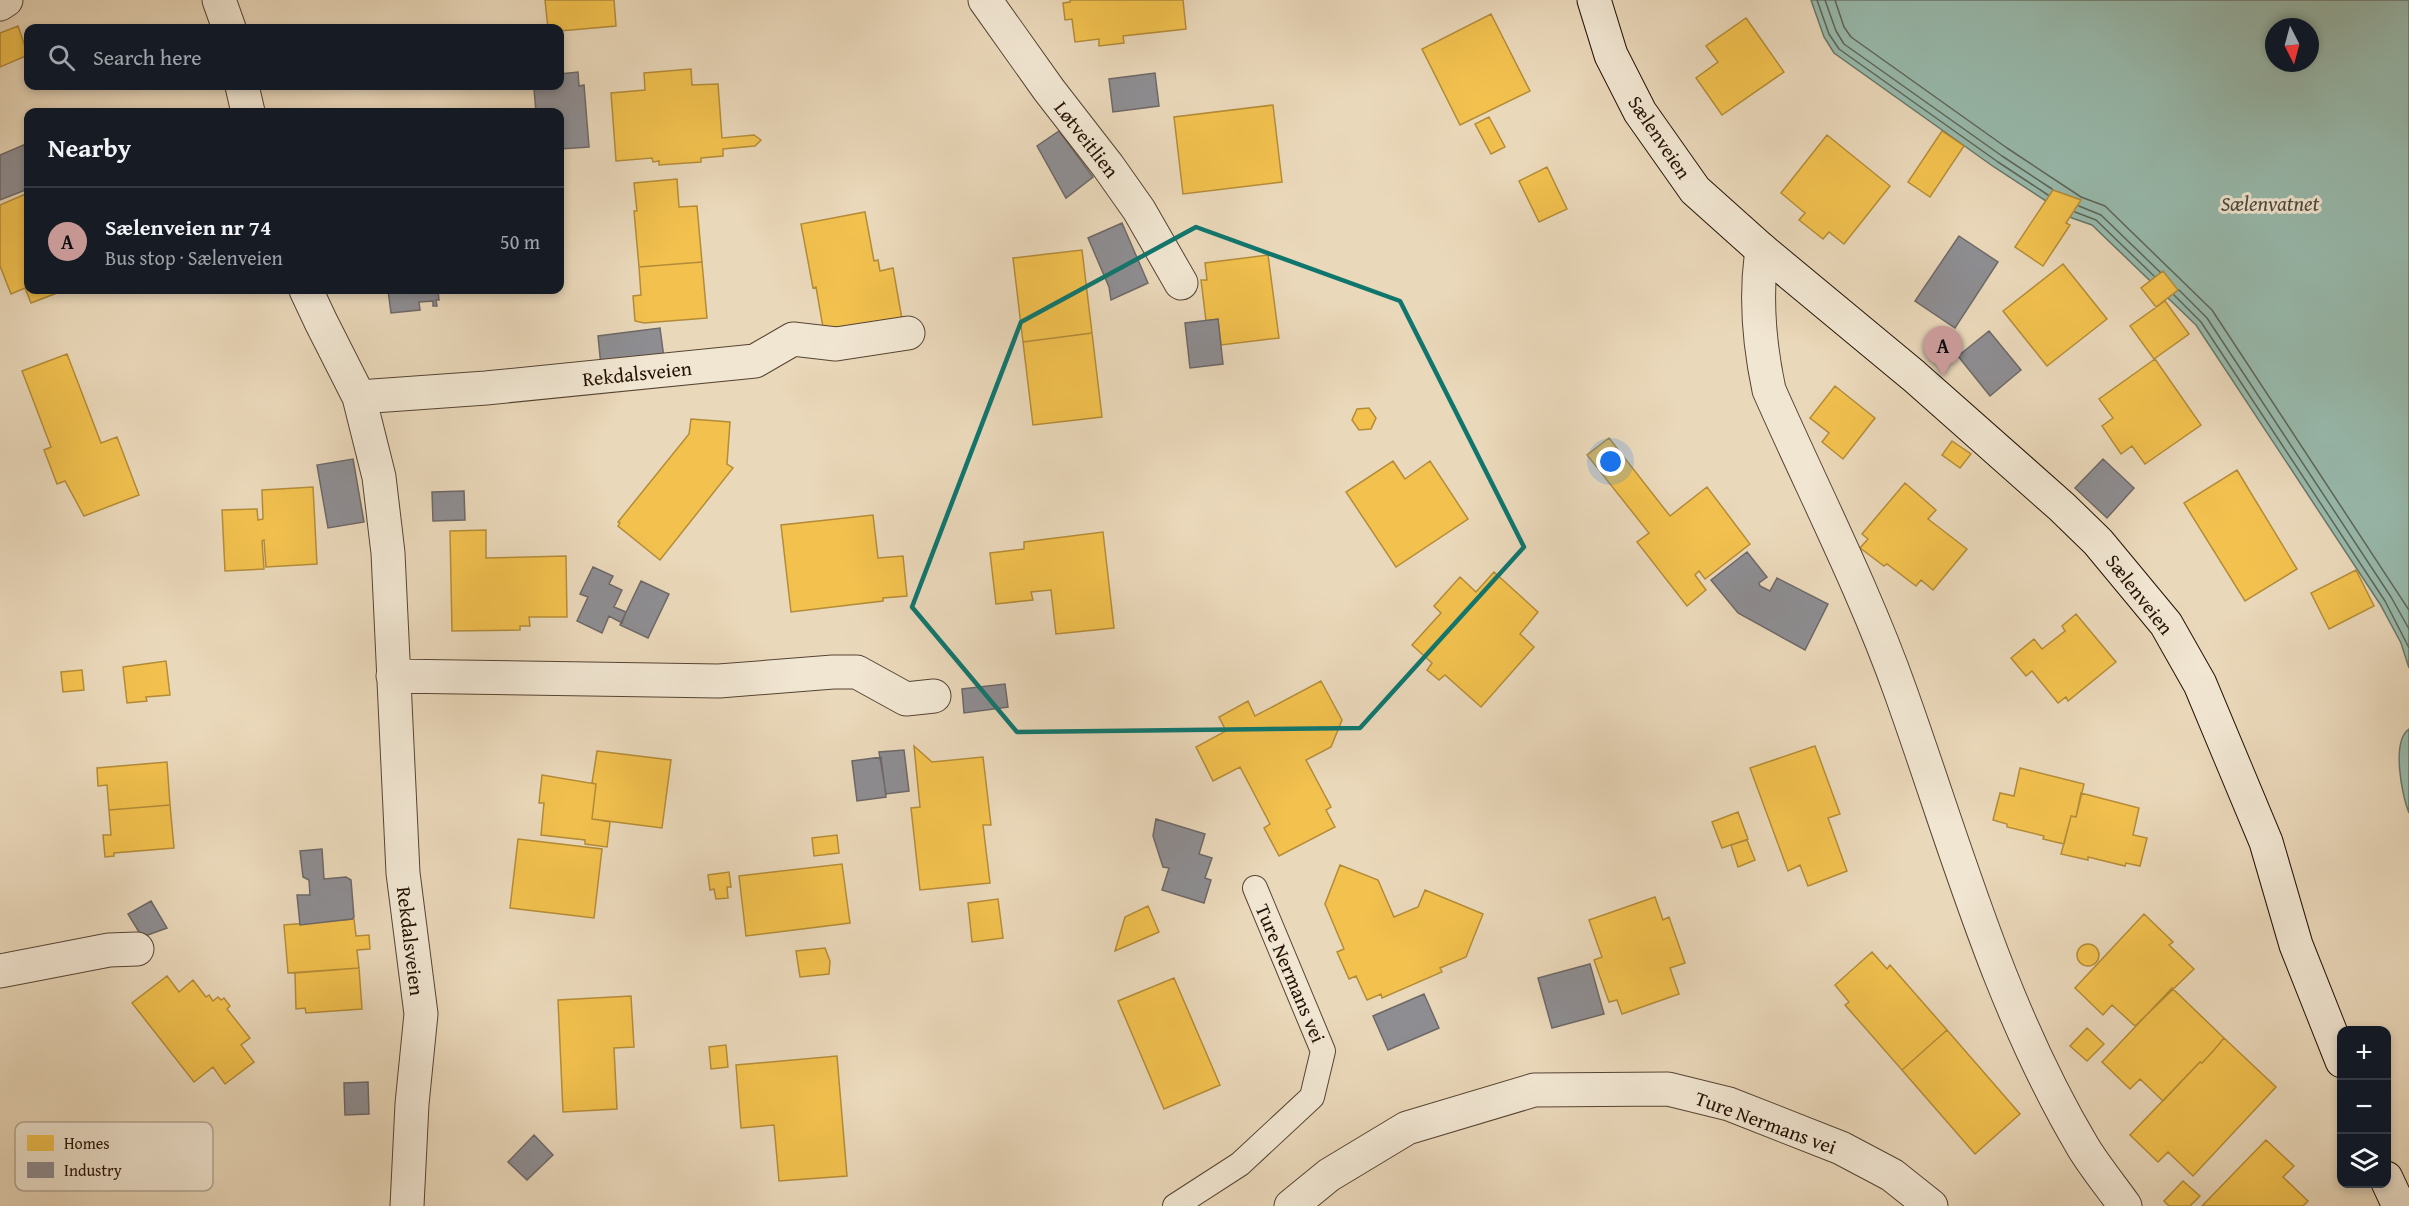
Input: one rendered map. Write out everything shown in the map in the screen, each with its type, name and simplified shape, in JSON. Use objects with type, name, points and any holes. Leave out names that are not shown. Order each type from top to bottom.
[{"type":"street","points":[[0,4],[6,0]]},
{"type":"street","points":[[219,0],[228,24]]},
{"type":"street","name":"Løtveitlien","points":[[985,0],[1139,210],[1181,283]]},
{"type":"street","name":"Sælenveien","points":[[1594,0],[1611,55],[1640,112],[1695,190],[1762,250],[1914,376],[2062,507],[2098,542],[2166,624],[2200,684],[2266,842],[2296,945],[2337,1048]]},
{"type":"street","points":[[243,90],[247,108]]},
{"type":"street","points":[[1762,250],[1758,282],[1759,323],[1762,356],[1769,390],[1867,609],[1901,692],[1936,799],[1997,969],[2038,1063],[2083,1148],[2125,1206]]},
{"type":"street","name":"Rekdalsveien","points":[[308,294],[359,397],[379,477],[388,554],[403,873],[421,1014],[412,1104],[407,1206]]},
{"type":"street","name":"Rekdalsveien","points":[[359,397],[486,388],[755,361],[793,339],[836,345],[908,333]]},
{"type":"street","points":[[393,676],[719,681],[857,672],[906,699],[934,696]]},
{"type":"street","points":[[0,971],[109,950],[137,950]]},
{"type":"street","name":"Ture Nermans vei","points":[[1291,1206],[1329,1175],[1407,1128],[1534,1090],[1668,1089],[1729,1104],[1841,1148],[1892,1175],[1931,1206]]},
{"type":"street","points":[[2391,1188],[2399,1206]]},
{"type":"lane","name":"Ture Nermans vei","points":[[1175,1206],[1240,1164],[1312,1097],[1323,1051],[1255,888]]},
{"type":"highlighted area","points":[[1196,227],[1400,301],[1524,547],[1360,728],[1017,732],[912,607],[1021,322]]},
{"type":"water","name":"Sælenvatnet","points":[[1811,0],[2409,0],[2409,668],[2401,643],[2380,604],[2196,325],[2092,225],[2072,218],[1994,167],[1834,53],[1824,37]]},
{"type":"water","points":[[2409,729],[2409,813],[2401,782],[2399,756],[2400,745]]},
{"type":"building: Homes","points":[[545,0],[614,0],[616,26],[564,31],[564,24],[548,24]]},
{"type":"building: Homes","points":[[1070,0],[1183,0],[1186,29],[1123,36],[1124,43],[1099,46],[1099,39],[1075,42],[1072,19],[1065,20],[1063,3],[1070,2]]},
{"type":"building: Homes","points":[[1491,14],[1530,91],[1460,125],[1422,49]]},
{"type":"building: Homes","points":[[1746,18],[1784,72],[1722,115],[1696,78],[1718,62],[1706,46]]},
{"type":"building: Homes","points":[[18,26],[24,43],[24,57],[0,67],[0,33]]},
{"type":"building: Homes","points":[[691,69],[692,85],[718,84],[722,138],[754,135],[761,140],[755,146],[723,149],[723,156],[701,158],[701,162],[659,165],[659,161],[653,162],[652,158],[616,161],[611,93],[645,90],[644,73]]},
{"type":"building: Homes","points":[[1273,105],[1282,182],[1183,194],[1174,117]]},
{"type":"building: Homes","points":[[1489,117],[1505,147],[1491,154],[1475,124]]},
{"type":"building: Homes","points":[[1942,131],[1964,146],[1930,197],[1908,182]]},
{"type":"building: Homes","points":[[1827,135],[1890,186],[1844,244],[1829,232],[1823,239],[1799,220],[1805,213],[1781,193]]},
{"type":"building: Homes","points":[[1547,167],[1567,209],[1539,222],[1519,181]]},
{"type":"building: Homes","points":[[677,179],[679,207],[697,206],[702,262],[639,267],[634,183]]},
{"type":"building: Homes","points":[[2053,190],[2081,200],[2066,223],[2070,225],[2043,266],[2015,247]]},
{"type":"building: Homes","points":[[24,195],[24,288],[11,294],[0,266],[0,205]]},
{"type":"building: Homes","points":[[865,212],[874,261],[878,260],[880,271],[893,268],[902,319],[824,333],[801,224]]},
{"type":"building: Homes","points":[[1082,250],[1092,333],[1023,342],[1013,258]]},
{"type":"building: Homes","points":[[1268,255],[1279,338],[1221,345],[1218,319],[1206,321],[1201,280],[1207,280],[1205,263]]},
{"type":"building: Homes","points":[[702,262],[707,318],[644,323],[635,321],[633,296],[641,295],[639,267]]},
{"type":"building: Homes","points":[[2063,264],[2107,319],[2047,366],[2003,311]]},
{"type":"building: Homes","points":[[2163,271],[2178,290],[2156,307],[2141,288]]},
{"type":"building: Homes","points":[[27,294],[54,294],[31,303]]},
{"type":"building: Homes","points":[[2165,301],[2189,334],[2154,359],[2130,326]]},
{"type":"building: Homes","points":[[1092,333],[1102,417],[1033,425],[1023,342]]},
{"type":"building: Homes","points":[[67,354],[101,443],[117,437],[139,495],[84,516],[65,481],[57,484],[44,450],[51,447],[22,371]]},
{"type":"building: Homes","points":[[2155,359],[2201,425],[2145,464],[2132,446],[2121,454],[2102,426],[2113,418],[2099,399]]},
{"type":"building: Homes","points":[[1835,386],[1875,418],[1843,459],[1822,442],[1829,433],[1810,418]]},
{"type":"building: Homes","points":[[1369,408],[1376,418],[1371,429],[1359,430],[1352,420],[1357,409]]},
{"type":"building: Homes","points":[[691,419],[730,422],[727,464],[733,468],[660,560],[618,526],[620,523],[618,522],[689,434]]},
{"type":"building: Homes","points":[[1609,438],[1670,516],[1707,487],[1750,544],[1705,579],[1699,571],[1695,575],[1706,590],[1687,606],[1637,542],[1649,533],[1587,455]]},
{"type":"building: Homes","points":[[1952,441],[1971,454],[1960,468],[1942,455]]},
{"type":"building: Homes","points":[[1393,461],[1405,479],[1430,461],[1468,519],[1396,567],[1346,492]]},
{"type":"building: Homes","points":[[2237,470],[2297,569],[2245,601],[2184,503]]},
{"type":"building: Homes","points":[[1905,483],[1936,510],[1928,519],[1967,549],[1933,590],[1921,580],[1916,586],[1887,564],[1884,566],[1860,548],[1868,539],[1862,534]]},
{"type":"building: Homes","points":[[313,487],[317,564],[266,567],[264,540],[262,541],[264,569],[225,571],[222,510],[257,509],[258,520],[263,519],[262,490]]},
{"type":"building: Homes","points":[[873,515],[878,558],[903,556],[907,596],[791,612],[781,525]]},
{"type":"building: Homes","points":[[486,530],[486,558],[566,556],[567,617],[529,617],[530,626],[520,626],[520,630],[452,631],[450,531]]},
{"type":"building: Homes","points":[[1103,532],[1114,628],[1056,634],[1051,590],[1031,592],[1033,600],[996,604],[990,553],[1024,549],[1024,542]]},
{"type":"building: Homes","points":[[2356,570],[2374,606],[2329,629],[2311,593]]},
{"type":"building: Homes","points":[[1494,572],[1538,612],[1520,634],[1534,647],[1481,707],[1445,675],[1439,680],[1427,670],[1432,663],[1412,645],[1441,613],[1434,606],[1460,577],[1476,592]]},
{"type":"building: Homes","points":[[2076,614],[2116,662],[2068,701],[2066,697],[2058,703],[2032,671],[2026,676],[2011,658],[2034,639],[2042,649],[2065,631],[2062,626]]},
{"type":"building: Homes","points":[[166,661],[170,695],[146,697],[147,701],[127,703],[123,667]]},
{"type":"building: Homes","points":[[82,670],[84,690],[63,692],[61,672]]},
{"type":"building: Homes","points":[[1321,681],[1342,720],[1331,747],[1306,760],[1331,807],[1326,810],[1335,827],[1279,856],[1264,828],[1270,824],[1240,767],[1213,781],[1196,747],[1226,731],[1219,717],[1248,701],[1255,716]]},
{"type":"building: Homes","points":[[914,746],[932,762],[983,757],[991,825],[983,825],[990,883],[920,890],[911,808],[920,807]]},
{"type":"building: Homes","points":[[1815,746],[1840,814],[1828,818],[1847,871],[1808,886],[1800,865],[1788,871],[1750,768]]},
{"type":"building: Homes","points":[[597,751],[671,760],[662,828],[592,819],[596,784],[592,783]]},
{"type":"building: Homes","points":[[167,762],[170,805],[109,810],[107,785],[98,786],[97,768]]},
{"type":"building: Homes","points":[[2020,768],[2084,784],[2076,817],[2071,816],[2064,844],[2043,839],[2044,836],[2007,827],[2007,824],[1993,820],[2000,793],[2014,796]]},
{"type":"building: Homes","points":[[542,775],[596,784],[592,819],[610,822],[607,847],[585,844],[585,840],[541,835],[544,803],[539,803]]},
{"type":"building: Homes","points":[[2081,793],[2139,808],[2133,835],[2147,838],[2140,866],[2126,863],[2125,866],[2088,857],[2088,860],[2061,854],[2071,816],[2076,817]]},
{"type":"building: Homes","points":[[170,805],[174,848],[114,853],[114,856],[105,857],[103,835],[111,835],[109,810]]},
{"type":"building: Homes","points":[[1738,812],[1748,839],[1722,848],[1712,822]]},
{"type":"building: Homes","points":[[837,835],[839,853],[814,856],[812,838]]},
{"type":"building: Homes","points":[[518,839],[602,849],[594,918],[510,908]]},
{"type":"building: Homes","points":[[1747,840],[1755,860],[1738,867],[1731,845]]},
{"type":"building: Homes","points":[[842,864],[850,923],[746,936],[739,876]]},
{"type":"building: Homes","points":[[1340,865],[1378,880],[1394,917],[1418,907],[1425,890],[1483,914],[1466,957],[1440,968],[1442,972],[1382,998],[1381,994],[1367,1000],[1356,976],[1349,979],[1337,952],[1344,949],[1325,904]]},
{"type":"building: Homes","points":[[729,872],[731,887],[727,887],[728,898],[716,899],[714,889],[710,890],[708,875]]},
{"type":"building: Homes","points":[[1655,897],[1663,920],[1669,917],[1685,963],[1670,968],[1679,994],[1622,1014],[1617,1000],[1609,1002],[1594,960],[1602,957],[1589,920]]},
{"type":"building: Homes","points":[[998,899],[1003,938],[972,942],[968,903]]},
{"type":"building: Homes","points":[[1148,906],[1159,932],[1115,951],[1125,917]]},
{"type":"building: Homes","points":[[2144,914],[2173,942],[2169,945],[2194,969],[2135,1026],[2112,1005],[2103,1015],[2075,988]]},
{"type":"building: Homes","points":[[354,919],[356,936],[369,935],[370,949],[357,950],[359,968],[288,973],[284,925]]},
{"type":"building: Homes","points":[[2088,944],[2096,947],[2099,955],[2096,963],[2088,966],[2080,963],[2077,955],[2080,947]]},
{"type":"building: Homes","points":[[825,948],[830,961],[829,974],[800,977],[796,951]]},
{"type":"building: Homes","points":[[1872,952],[1887,969],[1890,965],[1947,1030],[1902,1070],[1845,1005],[1849,1002],[1835,985]]},
{"type":"building: Homes","points":[[359,968],[362,1009],[306,1013],[305,1008],[296,1009],[295,973]]},
{"type":"building: Homes","points":[[167,976],[179,992],[193,980],[206,997],[209,995],[213,1001],[218,997],[221,1000],[224,998],[230,1006],[227,1009],[250,1038],[241,1045],[254,1062],[225,1084],[213,1067],[194,1082],[132,1003]]},
{"type":"building: Homes","points":[[1174,978],[1220,1085],[1164,1109],[1118,1001]]},
{"type":"building: Homes","points":[[2172,988],[2224,1038],[2163,1101],[2140,1079],[2130,1089],[2102,1062]]},
{"type":"building: Homes","points":[[631,996],[634,1047],[614,1048],[617,1109],[563,1112],[558,1000]]},
{"type":"building: Homes","points":[[2087,1028],[2104,1044],[2087,1061],[2070,1046]]},
{"type":"building: Homes","points":[[1947,1030],[2020,1114],[1975,1154],[1902,1070]]},
{"type":"building: Homes","points":[[2224,1038],[2276,1087],[2193,1176],[2168,1152],[2158,1162],[2130,1135]]},
{"type":"building: Homes","points":[[726,1045],[728,1067],[711,1069],[709,1047]]},
{"type":"building: Homes","points":[[837,1056],[847,1176],[779,1181],[774,1125],[741,1128],[736,1065]]},
{"type":"building: Homes","points":[[2266,1140],[2294,1166],[2283,1177],[2308,1201],[2303,1206],[2202,1206]]},
{"type":"building: Homes","points":[[2183,1181],[2200,1196],[2190,1206],[2169,1206],[2164,1201]]},
{"type":"building: Industry","points":[[578,72],[579,86],[584,85],[589,147],[564,149],[564,108],[536,108],[534,90],[564,90],[564,74]]},
{"type":"building: Industry","points":[[1155,73],[1159,106],[1113,112],[1109,79]]},
{"type":"building: Industry","points":[[1059,131],[1093,177],[1066,198],[1037,146]]},
{"type":"building: Industry","points":[[24,145],[24,191],[0,200],[0,155]]},
{"type":"building: Industry","points":[[1122,223],[1148,283],[1111,300],[1109,287],[1088,238]]},
{"type":"building: Industry","points":[[1959,236],[1998,262],[1955,328],[1915,301]]},
{"type":"building: Industry","points":[[389,294],[438,294],[437,306],[433,306],[433,301],[419,302],[420,310],[391,313]]},
{"type":"building: Industry","points":[[1218,319],[1223,364],[1190,368],[1185,323]]},
{"type":"building: Industry","points":[[660,328],[664,358],[601,366],[598,336]]},
{"type":"building: Industry","points":[[1989,331],[2021,370],[1990,396],[1958,356]]},
{"type":"building: Industry","points":[[353,459],[364,522],[328,528],[317,465]]},
{"type":"building: Industry","points":[[2103,459],[2134,488],[2107,518],[2075,488]]},
{"type":"building: Industry","points":[[464,491],[465,520],[433,521],[432,492]]},
{"type":"building: Industry","points":[[1747,552],[1767,577],[1759,583],[1760,586],[1770,591],[1777,578],[1828,604],[1805,650],[1738,613],[1711,580]]},
{"type":"building: Industry","points":[[593,567],[613,576],[609,584],[622,590],[614,607],[626,612],[622,623],[609,616],[602,633],[577,621],[588,597],[580,594]]},
{"type":"building: Industry","points":[[641,581],[669,594],[648,638],[620,625]]},
{"type":"building: Industry","points":[[1005,684],[1008,707],[964,713],[962,689]]},
{"type":"building: Industry","points":[[904,750],[909,791],[886,794],[879,752]]},
{"type":"building: Industry","points":[[881,757],[886,797],[857,801],[852,761]]},
{"type":"building: Industry","points":[[1156,819],[1205,834],[1199,854],[1212,858],[1205,878],[1211,880],[1204,903],[1162,890],[1169,868],[1163,867],[1153,836]]},
{"type":"building: Industry","points":[[322,849],[324,879],[346,877],[351,880],[354,917],[300,925],[297,895],[310,895],[309,880],[303,877],[300,851]]},
{"type":"building: Industry","points":[[151,901],[167,928],[142,937],[128,914]]},
{"type":"building: Industry","points":[[1590,964],[1604,1014],[1552,1028],[1538,978]]},
{"type":"building: Industry","points":[[1424,994],[1439,1028],[1388,1050],[1373,1016]]},
{"type":"building: Industry","points":[[368,1082],[369,1114],[345,1115],[344,1083]]},
{"type":"building: Industry","points":[[534,1135],[553,1155],[527,1180],[508,1162]]},
{"type":"place","name":"Sælenveien nr 74","points":[[1943,376]]}]
